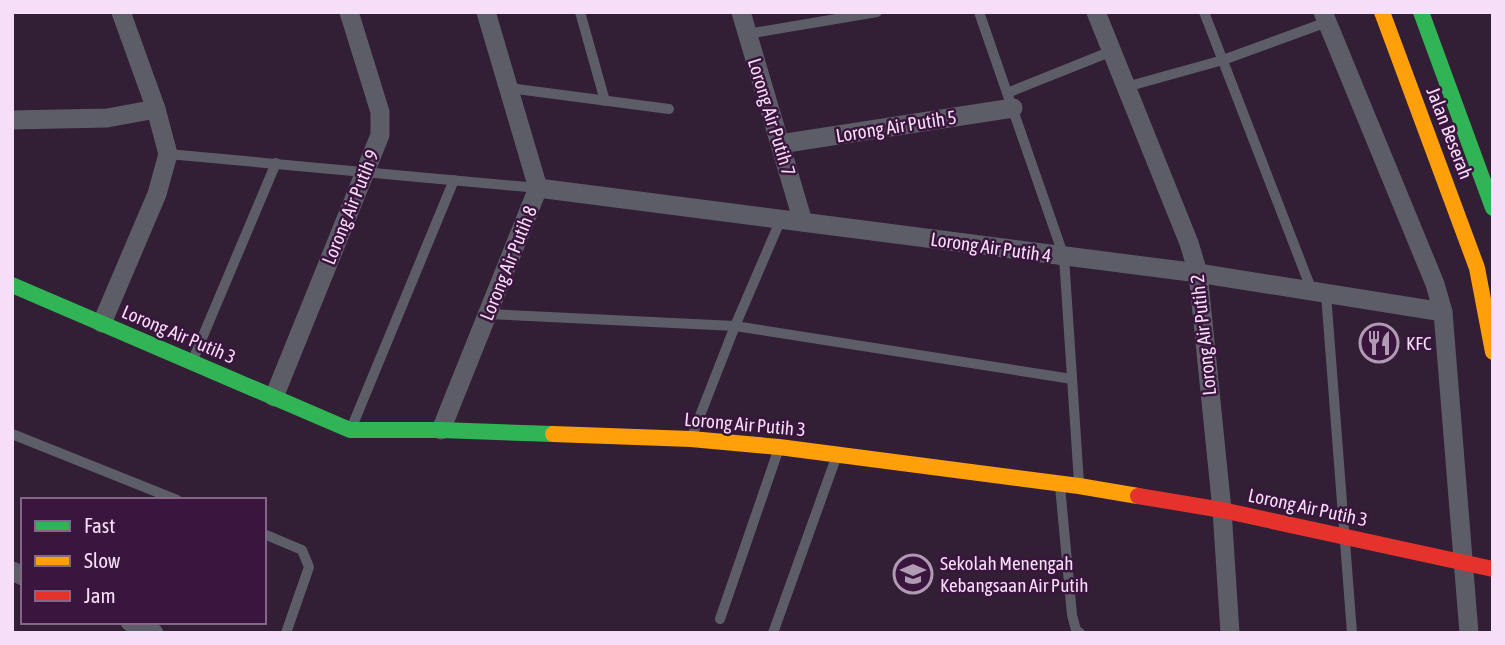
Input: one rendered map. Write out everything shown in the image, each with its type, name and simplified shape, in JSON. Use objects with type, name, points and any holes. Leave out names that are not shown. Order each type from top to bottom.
[{"type":"main road","name":"Jalan Beserah","points":[[1382,12],[1477,268],[1493,352]]},
{"type":"main road","name":"Jalan Beserah","points":[[1421,12],[1493,208]]},
{"type":"main road","name":"Lorong Air Putih 3","points":[[12,285],[350,430],[441,430],[691,439],[779,447],[1060,483],[1222,510],[1493,569]]},
{"type":"street","points":[[102,323],[157,194],[168,154],[156,109],[121,12]]},
{"type":"street","name":"Lorong Air Putih 9","points":[[274,397],[380,135],[380,112],[349,12]]},
{"type":"street","name":"Lorong Air Putih 8","points":[[441,430],[538,188],[486,12]]},
{"type":"street","name":"Lorong Air Putih 7","points":[[741,12],[803,222]]},
{"type":"street","name":"Lorong Air Putih 2","points":[[1096,12],[1189,243],[1198,273],[1222,510],[1230,633]]},
{"type":"street","points":[[1325,17],[1435,284],[1443,312],[1469,633]]},
{"type":"street","name":"Lorong Air Putih 5","points":[[780,144],[1010,101]]},
{"type":"street","points":[[12,120],[107,118],[156,109]]},
{"type":"street","name":"Lorong Air Putih 4","points":[[538,188],[1198,273],[1443,312]]},
{"type":"street","points":[[134,624],[152,632]]},
{"type":"lane","points":[[580,12],[605,101]]},
{"type":"lane","points":[[747,34],[877,12]]},
{"type":"lane","points":[[979,12],[1065,257],[1079,486]]},
{"type":"lane","points":[[1204,12],[1319,293],[1352,633]]},
{"type":"lane","points":[[1126,87],[1223,60],[1325,17]]},
{"type":"lane","points":[[1010,101],[1112,51]]},
{"type":"lane","points":[[509,88],[669,109]]},
{"type":"lane","points":[[168,154],[538,188]]},
{"type":"lane","points":[[192,362],[276,163]]},
{"type":"lane","points":[[350,430],[454,180]]},
{"type":"lane","points":[[691,439],[781,219]]},
{"type":"lane","points":[[487,314],[735,326],[1072,379]]},
{"type":"lane","points":[[12,434],[172,498]]},
{"type":"lane","points":[[720,619],[779,447]]},
{"type":"lane","points":[[773,633],[837,455]]},
{"type":"lane","points":[[1060,483],[1072,615],[1076,630],[1080,633]]},
{"type":"lane","points":[[266,535],[302,550],[309,567],[286,633]]},
{"type":"traffic: fast","points":[[1421,12],[1493,208]]},
{"type":"traffic: fast","points":[[12,285],[350,430],[553,434]]},
{"type":"traffic: slow","points":[[1382,12],[1477,268],[1493,352]]},
{"type":"traffic: slow","points":[[553,434],[691,439],[779,447],[1138,496]]},
{"type":"traffic: jam","points":[[1138,496],[1222,510],[1493,569]]},
{"type":"place","name":"KFC","points":[[1379,343]]},
{"type":"place","name":"Sekolah Menengah Kebangsaan Air Putih","points":[[913,574]]}]
